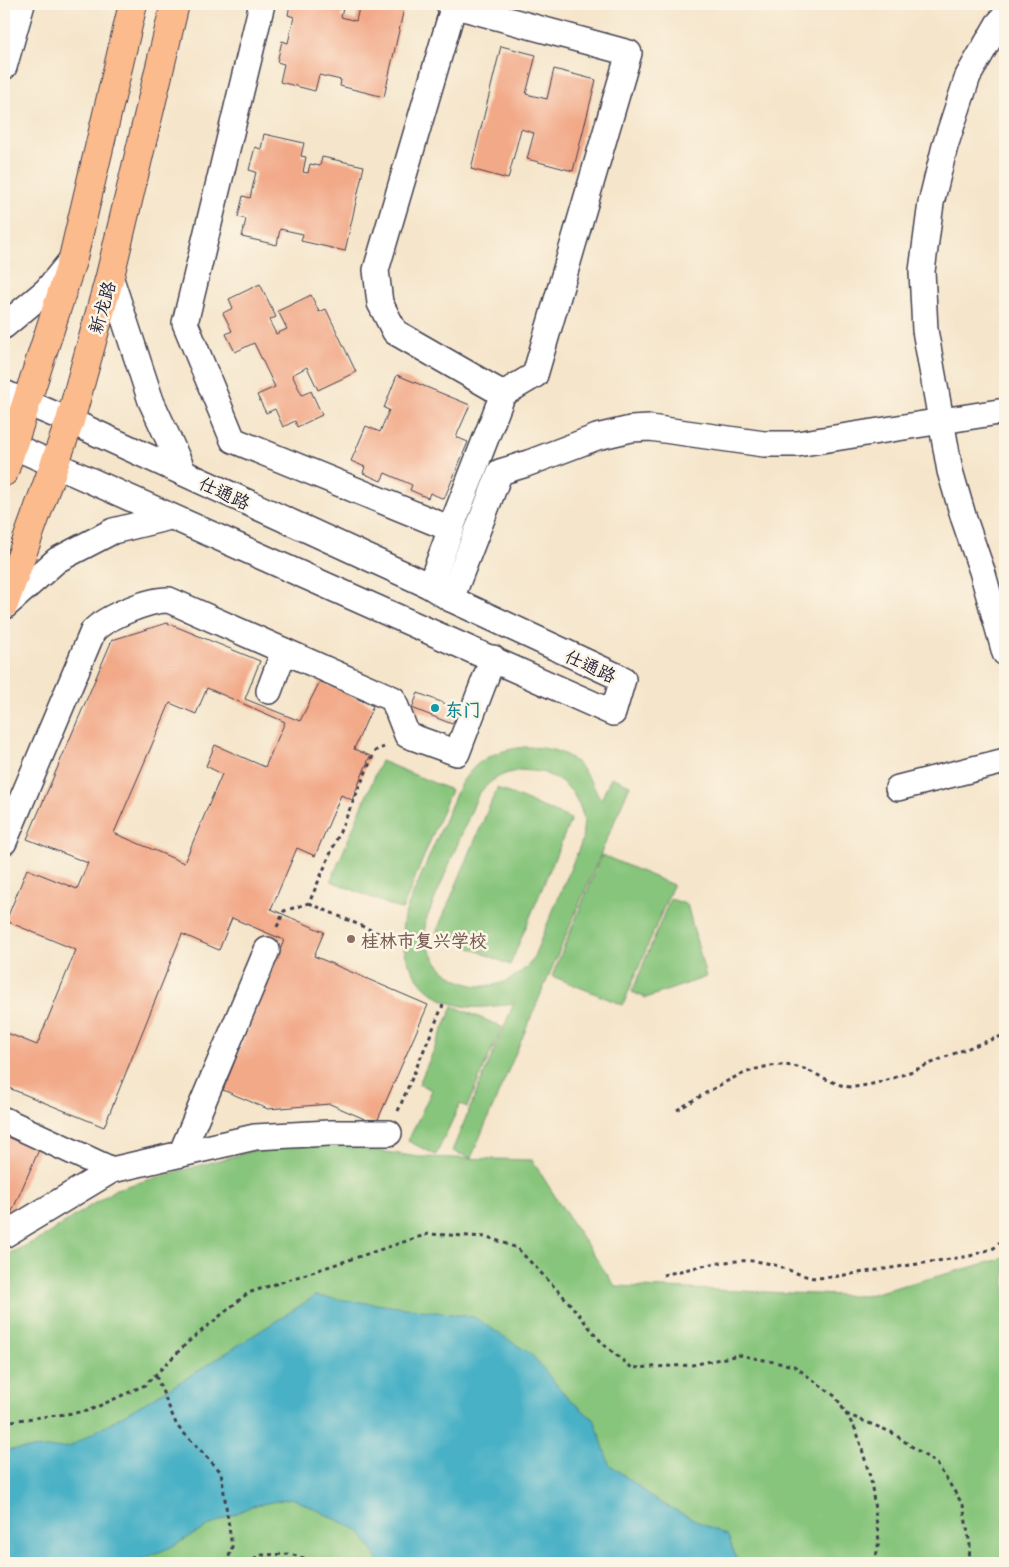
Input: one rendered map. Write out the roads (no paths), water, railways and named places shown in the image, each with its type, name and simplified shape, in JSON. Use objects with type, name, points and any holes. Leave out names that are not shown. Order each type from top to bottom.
[{"type":"main road","points":[[4,472],[16,398],[73,258],[133,4]]},
{"type":"main road","name":"新龙路","points":[[4,605],[70,421],[110,276],[175,4]]},
{"type":"street","points":[[4,67],[22,4]]},
{"type":"street","points":[[262,4],[185,324],[233,440],[451,528]]},
{"type":"street","points":[[430,586],[503,394],[535,375],[628,53],[452,4],[376,270],[376,285],[380,303],[395,332],[503,394]]},
{"type":"street","points":[[1005,16],[998,24],[968,76],[945,146],[930,203],[922,271],[925,330],[952,479],[982,571],[1005,653]]},
{"type":"street","points":[[4,326],[47,290],[73,258]]},
{"type":"street","points":[[110,276],[151,402],[184,473]]},
{"type":"street","name":"仕通路","points":[[8,444],[613,713],[623,679],[451,599],[430,586],[16,398]]},
{"type":"street","points":[[451,599],[500,472],[597,437],[631,429],[650,428],[764,444],[797,444],[1005,411]]},
{"type":"street","points":[[4,605],[57,560],[113,531],[170,517]]},
{"type":"street","points":[[4,842],[90,636],[103,623],[139,607],[169,600],[393,699],[407,736],[456,753],[492,658]]},
{"type":"street","points":[[269,691],[284,651]]},
{"type":"street","points":[[898,788],[1005,761]]},
{"type":"street","points":[[181,1154],[267,950]]},
{"type":"street","points":[[4,1120],[112,1170]]},
{"type":"street","points":[[4,1235],[112,1170],[255,1138],[329,1133],[389,1133]]},
{"type":"water","points":[[315,1296],[474,1317],[532,1355],[565,1395],[595,1421],[609,1464],[659,1502],[728,1536],[738,1563],[380,1563],[360,1531],[292,1498],[252,1506],[213,1524],[169,1548],[134,1562],[4,1563],[4,1450],[69,1447],[187,1378]]},
{"type":"place","name":"东门","points":[[435,708]]},
{"type":"place","name":"桂林市复兴学校","points":[[351,939]]}]
